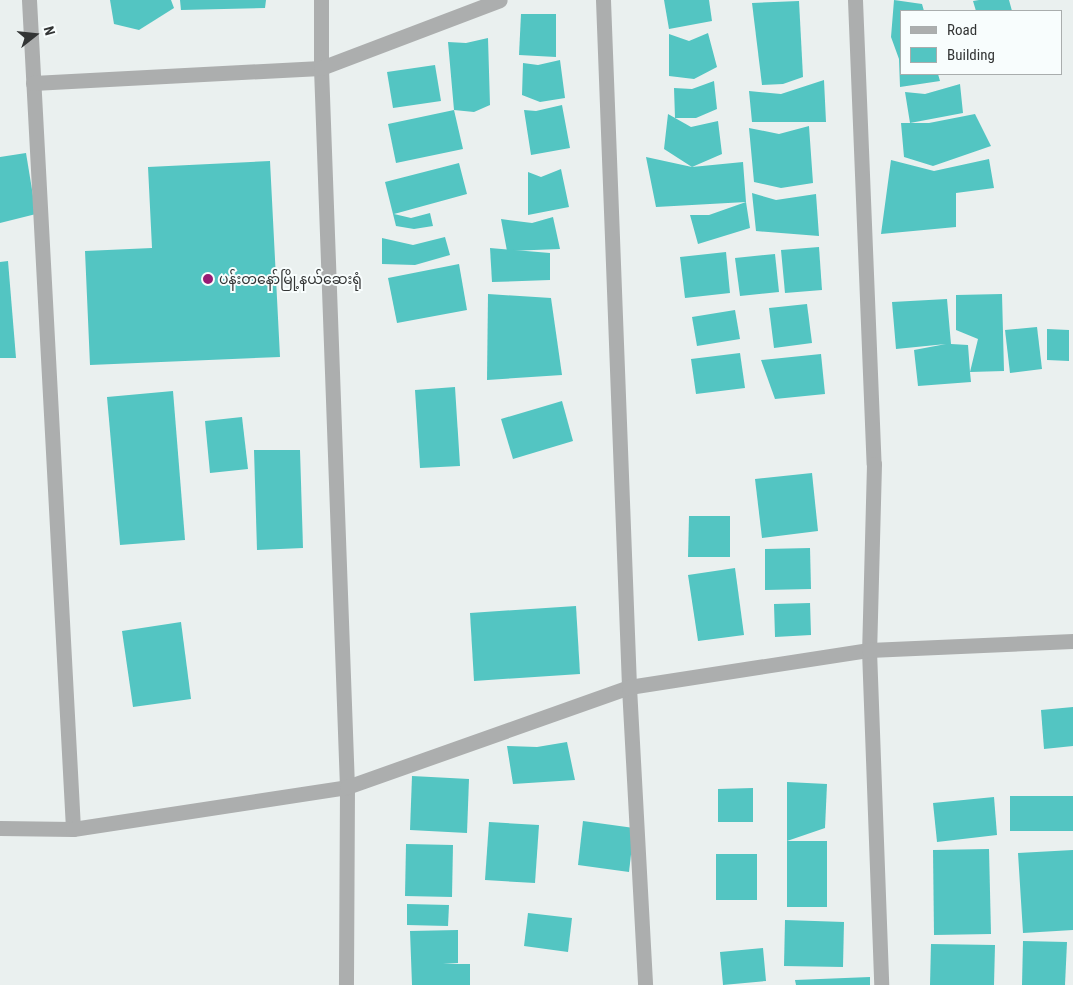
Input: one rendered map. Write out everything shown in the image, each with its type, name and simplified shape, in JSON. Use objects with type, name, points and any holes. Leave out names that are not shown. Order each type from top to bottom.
[{"type":"street","points":[[29,0],[73,829]]},
{"type":"street","points":[[321,0],[321,68],[348,788],[346,985]]},
{"type":"street","points":[[33,82],[321,68],[500,0]]},
{"type":"street","points":[[603,0],[629,687],[645,985]]},
{"type":"street","points":[[854,0],[874,464],[869,650],[881,985]]},
{"type":"street","points":[[0,828],[73,829],[348,788],[629,687],[869,650],[1073,641]]},
{"type":"building","points":[[110,0],[171,0],[174,8],[139,30],[114,24]]},
{"type":"building","points":[[180,0],[266,0],[265,8],[181,10]]},
{"type":"building","points":[[664,0],[709,0],[712,21],[669,29]]},
{"type":"building","points":[[894,0],[922,4],[924,10],[900,10],[900,75],[938,75],[940,81],[900,87],[899,59],[891,37]]},
{"type":"building","points":[[1009,0],[1012,10],[976,10],[973,1]]},
{"type":"building","points":[[799,1],[803,77],[783,84],[762,85],[752,3]]},
{"type":"building","points":[[521,14],[556,14],[556,57],[519,55]]},
{"type":"building","points":[[708,33],[717,67],[694,79],[669,76],[669,34],[689,41]]},
{"type":"building","points":[[488,38],[490,105],[474,112],[454,110],[448,42],[466,43]]},
{"type":"building","points":[[560,60],[565,98],[540,102],[522,95],[523,63],[538,65]]},
{"type":"building","points":[[435,65],[441,101],[393,108],[387,72]]},
{"type":"building","points":[[824,80],[826,122],[752,122],[749,91],[781,94]]},
{"type":"building","points":[[714,81],[717,109],[696,118],[675,118],[674,88],[692,89]]},
{"type":"building","points":[[960,84],[963,113],[910,123],[905,92],[925,94]]},
{"type":"building","points":[[562,105],[570,148],[531,155],[524,110],[536,111]]},
{"type":"building","points":[[454,110],[463,149],[396,163],[388,124]]},
{"type":"building","points":[[668,114],[691,127],[718,121],[722,154],[692,167],[664,149]]},
{"type":"building","points":[[975,114],[991,146],[933,166],[904,157],[901,123],[929,123]]},
{"type":"building","points":[[809,126],[813,183],[781,188],[754,182],[749,128],[779,134]]},
{"type":"building","points":[[26,153],[36,214],[0,223],[0,157]]},
{"type":"building","points":[[646,157],[692,167],[743,162],[746,202],[656,207]]},
{"type":"building","points":[[989,159],[994,188],[956,193],[956,227],[881,234],[891,160],[934,171]]},
{"type":"building","points":[[270,161],[280,357],[90,365],[85,251],[152,248],[148,167]]},
{"type":"building","points":[[459,163],[467,194],[394,214],[411,218],[430,213],[433,226],[414,229],[396,226],[385,182]]},
{"type":"building","points":[[561,169],[569,207],[528,215],[528,172],[541,177]]},
{"type":"building","points":[[752,193],[776,200],[816,194],[819,236],[756,231]]},
{"type":"building","points":[[746,202],[750,228],[698,244],[690,215],[709,215]]},
{"type":"building","points":[[553,217],[560,249],[507,251],[501,219],[532,223]]},
{"type":"building","points":[[445,237],[450,255],[415,265],[382,264],[382,238],[413,245]]},
{"type":"building","points":[[819,247],[822,290],[785,293],[781,250]]},
{"type":"building","points":[[490,248],[550,253],[550,280],[492,282]]},
{"type":"building","points":[[726,252],[730,293],[685,298],[680,257]]},
{"type":"building","points":[[775,254],[779,292],[740,296],[735,258]]},
{"type":"building","points":[[8,261],[16,358],[0,358],[0,262]]},
{"type":"building","points":[[459,264],[467,310],[397,323],[388,278]]},
{"type":"building","points":[[488,294],[551,298],[562,375],[487,380]]},
{"type":"building","points":[[1002,294],[1004,371],[970,372],[978,339],[956,330],[956,295]]},
{"type":"building","points":[[947,299],[951,344],[968,345],[971,382],[918,386],[914,350],[946,344],[896,349],[892,302]]},
{"type":"building","points":[[807,304],[812,343],[774,348],[769,308]]},
{"type":"building","points":[[735,310],[740,339],[697,346],[692,317]]},
{"type":"building","points":[[1037,327],[1042,369],[1010,373],[1005,330]]},
{"type":"building","points":[[1047,329],[1069,330],[1069,361],[1047,360]]},
{"type":"building","points":[[740,353],[745,388],[696,394],[691,359]]},
{"type":"building","points":[[821,354],[825,394],[775,399],[761,360]]},
{"type":"building","points":[[455,387],[460,466],[420,468],[415,390]]},
{"type":"building","points":[[173,391],[185,540],[120,545],[107,397]]},
{"type":"building","points":[[562,401],[573,441],[513,459],[501,419]]},
{"type":"building","points":[[242,417],[248,469],[210,473],[205,421]]},
{"type":"building","points":[[254,450],[300,450],[303,548],[257,550]]},
{"type":"building","points":[[812,473],[818,531],[762,538],[755,479]]},
{"type":"building","points":[[689,516],[730,516],[730,557],[688,557]]},
{"type":"building","points":[[810,548],[811,589],[765,590],[765,549]]},
{"type":"building","points":[[735,568],[744,635],[698,641],[688,575]]},
{"type":"building","points":[[810,603],[811,635],[775,637],[774,604]]},
{"type":"building","points":[[576,606],[580,674],[474,681],[470,613]]},
{"type":"building","points":[[181,622],[191,699],[133,707],[122,631]]},
{"type":"building","points":[[1073,707],[1073,746],[1044,749],[1041,710]]},
{"type":"building","points":[[567,742],[575,780],[513,784],[507,746],[537,747]]},
{"type":"building","points":[[412,776],[469,779],[467,833],[410,830]]},
{"type":"building","points":[[787,782],[827,784],[825,828],[787,841]]},
{"type":"building","points":[[753,788],[753,822],[718,822],[718,789]]},
{"type":"building","points":[[1010,796],[1073,796],[1073,831],[1010,831]]},
{"type":"building","points":[[994,797],[997,835],[937,842],[933,803]]},
{"type":"building","points":[[583,821],[634,828],[629,872],[578,865]]},
{"type":"building","points":[[489,822],[539,825],[535,883],[485,880]]},
{"type":"building","points":[[787,841],[827,841],[827,907],[787,907]]},
{"type":"building","points":[[406,844],[453,845],[452,897],[405,896]]},
{"type":"building","points":[[989,849],[991,934],[934,935],[933,850]]},
{"type":"building","points":[[1073,850],[1073,930],[1023,933],[1018,853]]},
{"type":"building","points":[[716,854],[757,854],[757,900],[716,900]]},
{"type":"building","points":[[407,904],[449,905],[448,926],[407,925]]},
{"type":"building","points":[[528,913],[572,918],[568,952],[524,946]]},
{"type":"building","points":[[785,920],[844,922],[843,967],[784,966]]},
{"type":"building","points":[[458,930],[458,963],[443,964],[470,964],[470,985],[412,985],[410,931]]},
{"type":"building","points":[[1023,941],[1067,942],[1065,985],[1022,985]]},
{"type":"building","points":[[931,944],[995,945],[994,985],[930,985]]},
{"type":"building","points":[[763,948],[766,981],[723,985],[720,952]]},
{"type":"building","points":[[870,977],[870,985],[796,985],[795,980]]},
{"type":"place","name":"ပန်းတနော်မြို့နယ်ဆေးရုံ","points":[[208,279]]}]
